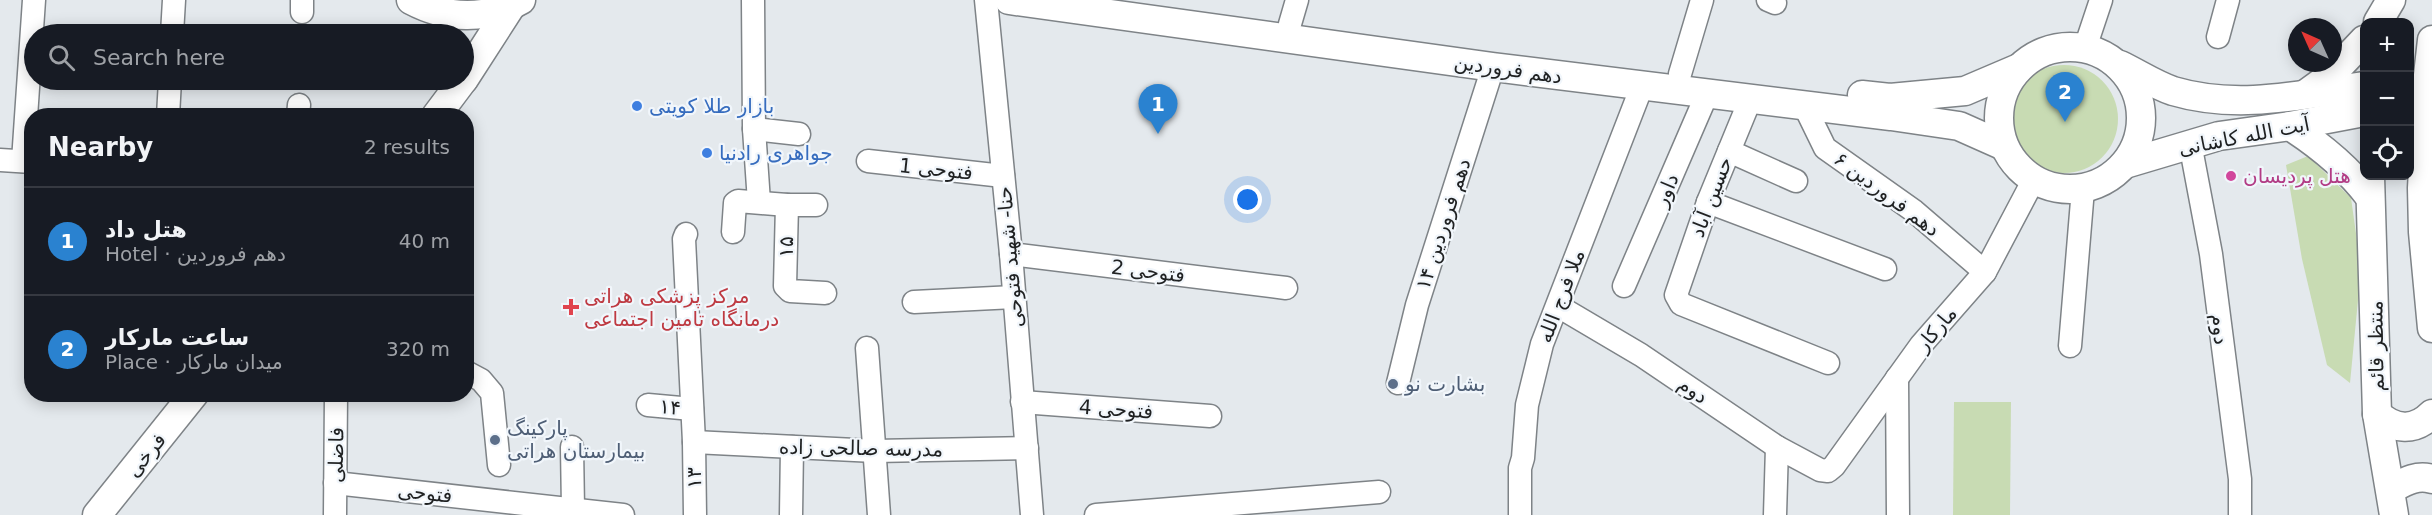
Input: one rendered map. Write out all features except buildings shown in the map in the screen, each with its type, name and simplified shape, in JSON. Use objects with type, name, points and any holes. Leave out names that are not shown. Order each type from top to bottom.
[{"type":"main road","points":[[411,0],[439,23],[463,16],[487,14],[516,3]]},
{"type":"main road","name":"دهم فروردین","points":[[1009,0],[1492,67],[1959,126],[2004,146]]},
{"type":"main road","name":"دهم فروردین","points":[[1113,0],[1294,12],[1456,44],[1680,74],[1890,98],[1965,91],[2019,68]]},
{"type":"main road","points":[[2381,18],[2392,0]]},
{"type":"main road","points":[[2389,18],[2392,0]]},
{"type":"main road","points":[[474,63],[516,3]]},
{"type":"main road","points":[[2432,40],[2423,76],[2432,328]]},
{"type":"main road","points":[[2304,95],[2329,76],[2360,44]]},
{"type":"main road","points":[[2062,47],[2085,48],[2116,63],[2133,84],[2142,111],[2138,139],[2125,164],[2106,180],[2083,189],[2048,187],[2033,181],[2021,170],[2004,146],[1998,119],[2004,91],[2019,68],[2039,54],[2062,47]]},
{"type":"main road","name":"آیت الله کاشانی","points":[[2116,63],[2172,90],[2219,101],[2276,99],[2360,87]]},
{"type":"main road","points":[[420,108],[433,90]]},
{"type":"main road","points":[[442,108],[455,90]]},
{"type":"main road","name":"آیت الله کاشانی","points":[[2125,164],[2219,136],[2360,113]]},
{"type":"main road","points":[[2290,126],[2319,145],[2354,176],[2370,186]]},
{"type":"main road","name":"منتظر قائم","points":[[2370,186],[2375,276],[2377,414],[2393,502]]},
{"type":"main road","name":"فرخی","points":[[97,515],[188,402]]},
{"type":"main road","name":"فرخی","points":[[121,515],[209,402]]},
{"type":"main road","points":[[2377,414],[2387,423],[2399,427],[2412,427],[2424,422],[2432,414]]},
{"type":"main road","points":[[2393,502],[2407,480],[2426,477],[2432,479]]},
{"type":"street","points":[[33,24],[34,0]]},
{"type":"street","points":[[173,24],[174,0]]},
{"type":"street","points":[[753,0],[754,129],[759,202]]},
{"type":"street","name":"حنا- شهید فتوحی","points":[[986,0],[1011,254],[1032,515]]},
{"type":"street","points":[[2085,48],[2102,0]]},
{"type":"street","points":[[2218,37],[2228,0]]},
{"type":"street","points":[[1680,74],[1697,2]]},
{"type":"street","name":"دهم فروردین ۱۴","points":[[1398,382],[1417,305],[1492,67]]},
{"type":"street","name":"ملا فرج الله","points":[[1520,515],[1520,468],[1523,458],[1527,405],[1542,344],[1642,86]]},
{"type":"street","points":[[29,108],[30,90]]},
{"type":"street","points":[[168,108],[169,90]]},
{"type":"street","name":"داور","points":[[1624,286],[1707,94]]},
{"type":"street","name":"حسین آباد","points":[[1750,99],[1708,202],[1676,295],[1681,304],[1828,363]]},
{"type":"street","name":"دهم فروردین ۶","points":[[1804,105],[1825,148],[1914,211],[1985,272]]},
{"type":"street","points":[[754,129],[798,135]]},
{"type":"street","name":"دوم","points":[[2190,144],[2211,254],[2240,479],[2240,515]]},
{"type":"street","points":[[1729,151],[1796,181]]},
{"type":"street","points":[[0,160],[24,162]]},
{"type":"street","name":"فتوحی 1","points":[[868,161],[1003,176]]},
{"type":"street","name":"مارکار","points":[[1828,471],[1834,466],[1921,345],[1985,272],[2033,181]]},
{"type":"street","points":[[2070,346],[2083,189]]},
{"type":"street","points":[[733,232],[735,203],[738,201],[816,205]]},
{"type":"street","points":[[1708,202],[1885,269]]},
{"type":"street","name":"۱۵","points":[[787,205],[785,286],[787,289],[825,293]]},
{"type":"street","name":"۱۳","points":[[686,234],[684,239],[694,442],[695,515]]},
{"type":"street","name":"فتوحی 2","points":[[1011,254],[1286,288]]},
{"type":"street","points":[[915,302],[1014,297]]},
{"type":"street","name":"دوم","points":[[1558,306],[1641,355],[1778,447],[1820,470],[1828,471]]},
{"type":"street","points":[[867,348],[879,515]]},
{"type":"street","points":[[474,376],[481,380],[492,393],[499,465]]},
{"type":"street","points":[[1897,378],[1898,515]]},
{"type":"street","name":"فاضلی","points":[[335,515],[336,402]]},
{"type":"street","name":"فتوحی 4","points":[[1022,402],[1210,416]]},
{"type":"street","name":"۱۴","points":[[648,405],[692,409]]},
{"type":"street","name":"مدرسه صالحی زاده","points":[[694,442],[875,452],[1027,448]]},
{"type":"street","points":[[561,510],[572,447]]},
{"type":"street","points":[[791,515],[792,447]]},
{"type":"street","points":[[1775,515],[1778,447]]},
{"type":"street","name":"فتوحی","points":[[335,483],[561,510],[623,515]]},
{"type":"street","points":[[1096,515],[1379,492]]},
{"type":"green space","points":[[2064,65],[2085,69],[2103,80],[2114,98],[2118,119],[2114,140],[2103,158],[2085,169],[2064,173],[2043,169],[2025,158],[2014,140],[2010,119],[2014,98],[2025,80],[2043,69]]},
{"type":"green space","points":[[2308,156],[2351,198],[2361,269],[2350,383],[2327,365],[2302,259],[2286,165]]},
{"type":"green space","points":[[1954,402],[2011,402],[2010,515],[1953,515]]},
{"type":"place","name":"بازار طلا کویتی","points":[[637,106]]},
{"type":"place","name":"ساعت مارکار","points":[[2065,122]]},
{"type":"place","name":"هتل داد","points":[[1158,134]]},
{"type":"place","name":"جواهری رادنیا","points":[[707,153]]},
{"type":"place","name":"هتل پردیسان","points":[[2231,176]]},
{"type":"place","name":"مرکز پزشکی هراتی درمانگاه تامین اجتماعی","points":[[571,307]]},
{"type":"place","name":"بشارت نو","points":[[1393,384]]},
{"type":"place","name":"پارکینگ بیمارستان هراتی","points":[[495,440]]}]
